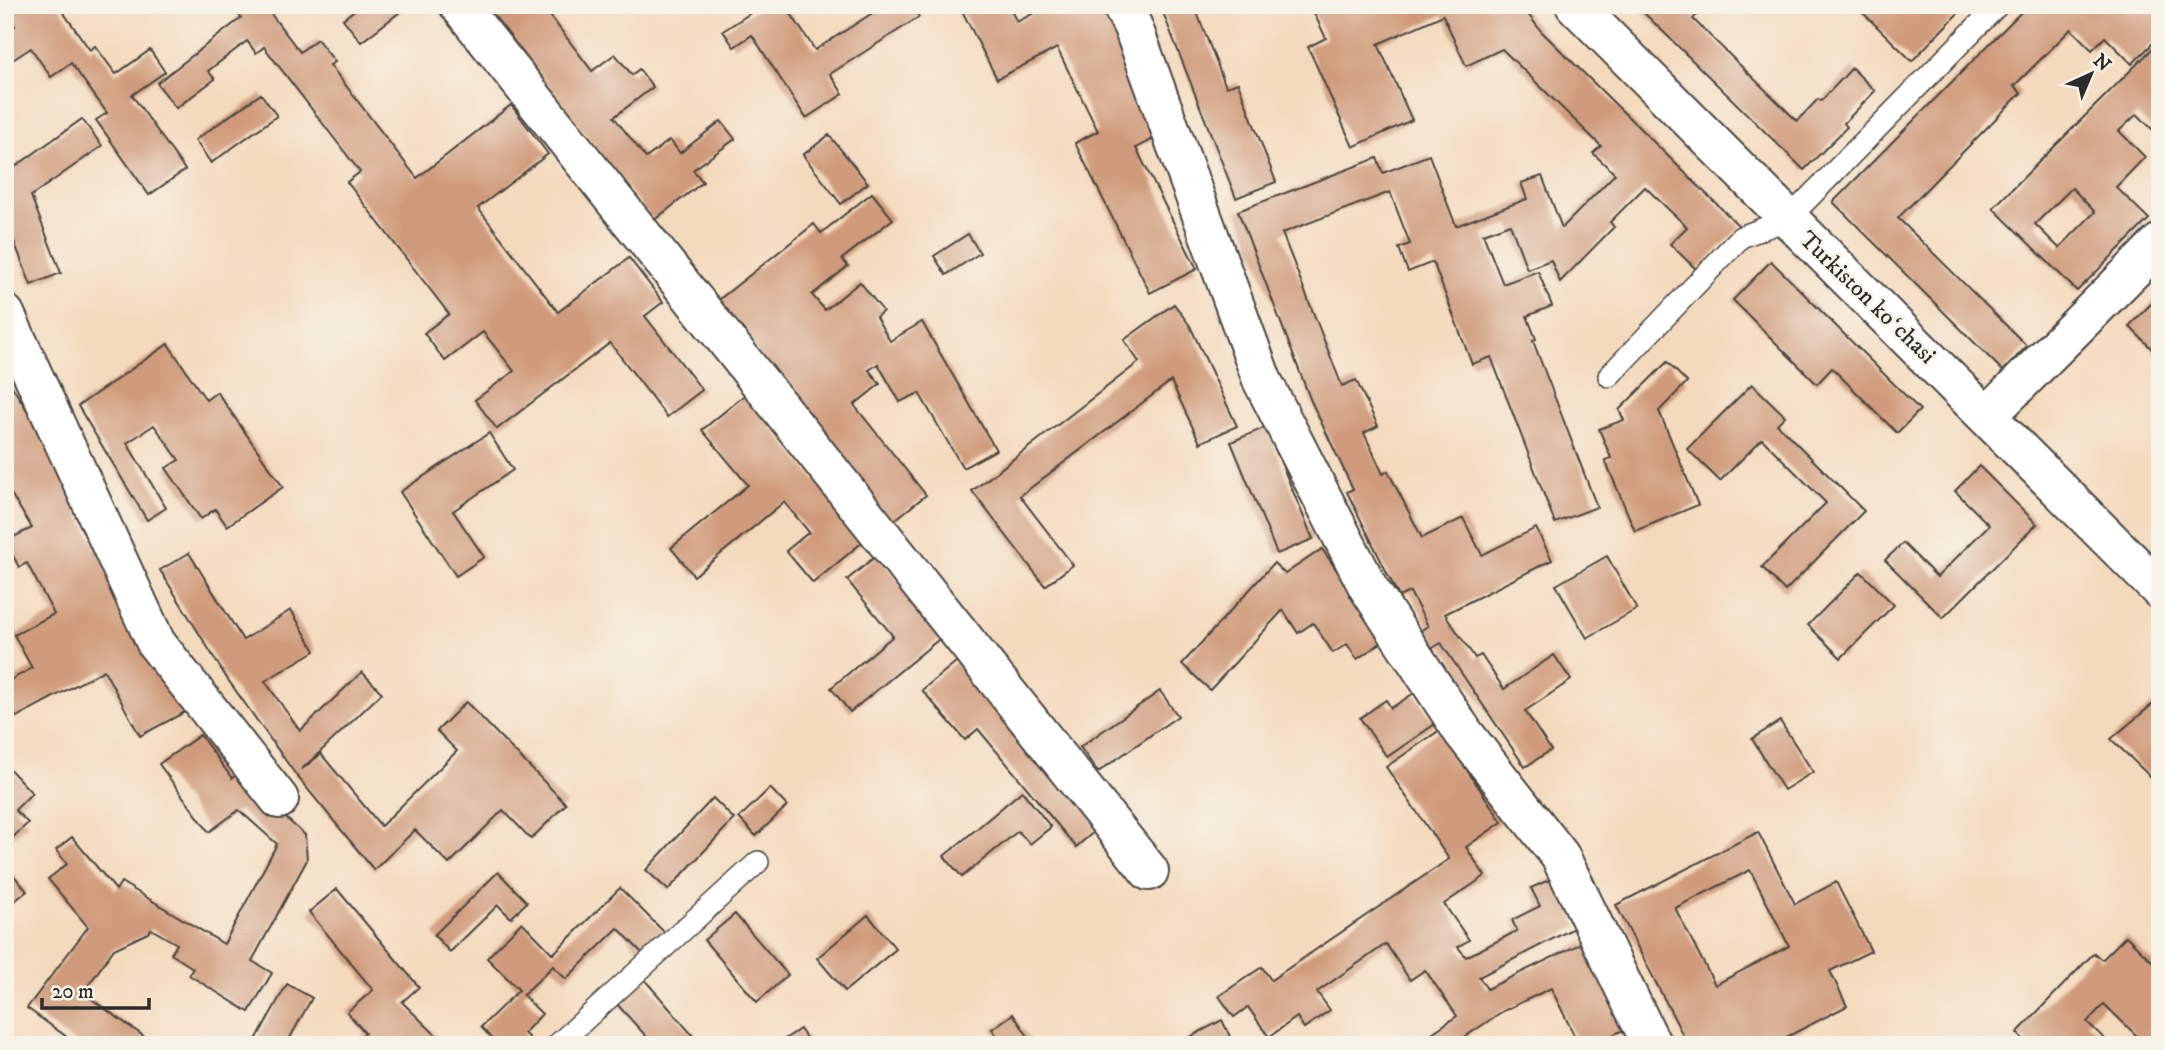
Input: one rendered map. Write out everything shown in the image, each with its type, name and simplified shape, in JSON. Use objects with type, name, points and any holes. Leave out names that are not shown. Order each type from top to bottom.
[{"type":"street","points":[[459,5],[1149,871]]},
{"type":"street","points":[[1122,5],[1138,40],[1262,380],[1274,404],[1368,587],[1464,732],[1560,856],[1652,1045]]},
{"type":"street","name":"Turkiston koʻchasi","points":[[1578,6],[2160,590]]},
{"type":"street","points":[[1988,415],[2160,243]]},
{"type":"street","points":[[5,314],[156,643],[279,799]]},
{"type":"lane","points":[[1609,376],[1741,237],[1788,219],[1998,5]]},
{"type":"lane","points":[[557,1045],[758,862]]},
{"type":"building","points":[[5,5],[58,5],[90,50],[95,46],[116,74],[150,50],[165,72],[132,95],[185,170],[149,195],[96,120],[107,113],[71,63],[51,77],[31,48],[5,65],[5,32],[15,26]]},
{"type":"building","points":[[232,5],[264,5],[300,52],[317,39],[335,62],[330,65],[417,178],[511,105],[548,154],[478,208],[558,312],[629,258],[663,302],[645,316],[702,390],[667,417],[610,343],[497,429],[475,400],[514,371],[483,332],[445,361],[424,333],[449,314],[347,182],[360,172],[264,47],[256,53],[247,41],[208,71],[215,79],[176,108],[157,83],[241,18]]},
{"type":"building","points":[[361,5],[409,5],[361,42],[343,19]]},
{"type":"building","points":[[486,5],[542,5],[592,71],[615,54],[632,75],[639,69],[653,87],[614,117],[646,158],[670,140],[680,153],[721,121],[735,139],[693,170],[703,182],[653,221]]},
{"type":"building","points":[[763,5],[785,5],[815,50],[885,5],[911,5],[919,17],[830,74],[843,94],[806,118],[752,35],[734,47],[723,31]]},
{"type":"building","points":[[959,5],[1008,5],[1017,22],[1049,5],[1103,5],[1167,132],[1136,148],[1197,269],[1150,293],[1075,143],[1098,131],[1057,48],[997,79]]},
{"type":"building","points":[[1160,5],[1194,5],[1226,87],[1238,83],[1276,182],[1236,198]]},
{"type":"building","points":[[1310,5],[1521,5],[1541,31],[1740,227],[1697,270],[1670,244],[1687,227],[1645,187],[1610,222],[1614,227],[1560,282],[1551,260],[1527,269],[1510,224],[1483,234],[1503,284],[1538,271],[1552,306],[1527,316],[1536,339],[1533,341],[1597,507],[1555,523],[1491,357],[1472,364],[1433,262],[1408,272],[1399,248],[1410,244],[1390,192],[1282,233],[1342,386],[1356,380],[1378,426],[1364,433],[1383,474],[1388,471],[1422,538],[1463,518],[1482,555],[1536,528],[1552,560],[1445,614],[1475,658],[1481,655],[1504,689],[1554,655],[1571,680],[1525,711],[1551,750],[1525,767],[1441,643],[1428,651],[1416,633],[1428,626],[1410,592],[1399,597],[1347,492],[1353,489],[1311,401],[1238,211],[1377,158],[1383,173],[1429,155],[1456,226],[1527,199],[1521,183],[1542,176],[1562,228],[1615,174],[1593,153],[1601,146],[1502,49],[1466,66],[1443,15],[1378,44],[1412,120],[1353,147],[1308,47],[1326,38]]},
{"type":"building","points":[[1636,5],[1706,5],[1693,19],[1797,121],[1818,99],[1821,101],[1852,68],[1875,91],[1844,123],[1847,127],[1804,170]]},
{"type":"building","points":[[1855,5],[1910,5],[1913,9],[1917,5],[1966,5],[1912,61]]},
{"type":"building","points":[[2028,5],[2160,5],[2160,36],[2132,64],[2105,37],[2092,50],[2071,29],[2014,86],[2021,93],[1898,218],[2027,346],[2003,371],[1833,202]]},
{"type":"building","points":[[2160,41],[2160,137],[2137,114],[2119,131],[2145,157],[2116,187],[2149,219],[2077,291],[1993,208]],"holes":[[[2072,188],[2095,212],[2059,248],[2035,224]]]},
{"type":"building","points":[[261,94],[277,116],[211,163],[195,140]]},
{"type":"building","points":[[82,119],[102,146],[31,196],[61,273],[31,285],[5,218],[5,174]]},
{"type":"building","points":[[829,135],[868,183],[841,204],[803,155]]},
{"type":"building","points":[[872,193],[893,219],[842,259],[848,266],[812,295],[825,310],[860,282],[883,311],[876,317],[890,341],[922,322],[996,450],[963,468],[919,393],[900,402],[878,364],[869,370],[880,384],[854,405],[926,495],[891,523],[716,302],[814,224],[821,233]]},
{"type":"building","points":[[968,234],[980,253],[946,275],[934,256]]},
{"type":"building","points":[[1771,261],[1920,410],[1897,433],[1832,368],[1817,384],[1733,300]]},
{"type":"building","points":[[2154,301],[2160,307],[2160,357],[2129,326]]},
{"type":"building","points":[[1174,304],[1190,326],[1237,426],[1200,443],[1171,381],[1020,496],[1073,565],[1045,586],[972,491],[1139,362],[1124,340]]},
{"type":"building","points":[[168,344],[206,400],[217,392],[283,487],[227,526],[215,509],[201,519],[166,468],[179,460],[154,425],[127,443],[166,508],[147,520],[78,406]]},
{"type":"building","points":[[1667,362],[1687,382],[1659,411],[1698,505],[1635,531],[1605,460],[1611,458],[1599,429],[1624,420],[1619,410]]},
{"type":"building","points":[[5,375],[83,500],[74,505],[185,712],[140,736],[104,670],[9,721],[5,713],[5,683],[32,668],[14,635],[54,614],[27,563],[19,567],[5,541],[32,528],[5,484]]},
{"type":"building","points":[[1752,384],[1785,416],[1777,424],[1864,511],[1785,591],[1762,567],[1826,503],[1762,439],[1720,481],[1687,449]]},
{"type":"building","points":[[745,395],[865,540],[813,583],[786,551],[809,532],[784,502],[694,576],[671,548],[748,485],[702,430]]},
{"type":"building","points":[[1266,427],[1313,539],[1277,554],[1231,442]]},
{"type":"building","points":[[489,433],[513,470],[453,511],[484,557],[456,576],[400,492]]},
{"type":"building","points":[[1979,466],[2037,524],[1943,618],[1885,560],[1903,543],[1937,577],[1989,525],[1955,491]]},
{"type":"building","points":[[1322,549],[1385,640],[1357,659],[1347,644],[1333,653],[1313,623],[1298,633],[1283,610],[1210,690],[1182,664],[1274,563],[1285,574]]},
{"type":"building","points":[[189,553],[243,640],[291,610],[315,651],[265,681],[300,731],[362,672],[382,693],[301,770],[321,754],[381,826],[457,751],[437,731],[466,702],[566,804],[531,839],[503,810],[449,864],[415,830],[374,870],[296,775],[226,677],[160,570]]},
{"type":"building","points":[[877,555],[944,635],[850,712],[831,688],[893,636],[847,580]]},
{"type":"building","points":[[1607,556],[1637,609],[1587,638],[1556,585]]},
{"type":"building","points":[[1861,572],[1894,605],[1841,658],[1808,625]]},
{"type":"building","points":[[962,657],[1102,825],[1076,847],[978,729],[965,740],[922,690]]},
{"type":"building","points":[[1160,691],[1178,716],[1098,772],[1080,747]]},
{"type":"building","points":[[1414,693],[1435,724],[1387,757],[1360,718],[1386,700],[1391,708]]},
{"type":"building","points":[[2160,698],[2160,786],[2111,739]]},
{"type":"building","points":[[1780,721],[1813,772],[1784,790],[1752,739]]},
{"type":"building","points":[[1440,730],[1502,822],[1466,847],[1485,876],[1444,904],[1469,940],[1458,947],[1466,957],[1517,931],[1512,920],[1540,906],[1531,888],[1553,878],[1578,926],[1479,977],[1487,989],[1584,942],[1627,1028],[1593,1045],[1579,1045],[1551,988],[1503,1011],[1453,1045],[1440,1045],[1432,1033],[1457,1016],[1425,970],[1410,980],[1386,944],[1317,992],[1330,1010],[1304,1028],[1297,1017],[1269,1037],[1248,1007],[1234,1017],[1219,996],[1262,967],[1271,980],[1449,859],[1386,767]]},
{"type":"building","points":[[200,735],[232,778],[246,768],[260,795],[305,835],[307,860],[252,961],[272,973],[249,1012],[189,975],[193,968],[171,954],[177,944],[151,929],[114,949],[83,993],[156,1045],[78,1045],[27,1008],[88,927],[48,879],[67,864],[56,850],[72,837],[116,890],[121,882],[224,944],[277,844],[239,810],[209,832],[159,764]]},
{"type":"building","points":[[5,764],[32,793],[15,810],[28,823],[5,845]]},
{"type":"building","points":[[770,788],[787,806],[756,836],[739,818]]},
{"type":"building","points":[[1022,791],[1051,827],[1030,844],[1018,831],[962,877],[944,856]]},
{"type":"building","points":[[713,798],[734,819],[668,890],[646,870]]},
{"type":"building","points":[[1758,832],[1795,904],[1836,882],[1871,951],[1830,971],[1847,1006],[1771,1045],[1688,1045],[1616,905]],"holes":[[[1750,870],[1789,946],[1715,985],[1675,908]]]},
{"type":"building","points":[[5,865],[27,891],[5,909]]},
{"type":"building","points":[[498,872],[527,902],[511,918],[498,905],[450,952],[434,935]]},
{"type":"building","points":[[620,888],[666,934],[644,955],[618,928],[566,979],[553,966],[523,995],[542,1014],[524,1033],[536,1045],[498,1045],[481,1027],[519,990],[487,958],[522,922],[553,954]]},
{"type":"building","points":[[337,889],[419,987],[402,1002],[446,1045],[352,1045],[365,1033],[347,1012],[373,990],[309,912]]},
{"type":"building","points":[[735,914],[788,975],[757,1002],[704,940]]},
{"type":"building","points":[[868,915],[896,949],[845,991],[817,958]]},
{"type":"building","points":[[2126,936],[2160,969],[2160,1045],[2138,1045],[2142,1041],[2104,1004],[2087,1022],[2111,1045],[2029,1045],[2017,1033],[2094,953],[2102,960]]},
{"type":"building","points":[[644,979],[701,1045],[654,1045],[616,1003]]},
{"type":"building","points":[[287,984],[312,998],[286,1045],[253,1045]]},
{"type":"building","points":[[1013,1014],[1034,1045],[1003,1045],[992,1029]]},
{"type":"building","points":[[1222,1020],[1234,1045],[1194,1045],[1190,1037]]},
{"type":"building","points":[[800,1029],[811,1045],[776,1045]]}]
